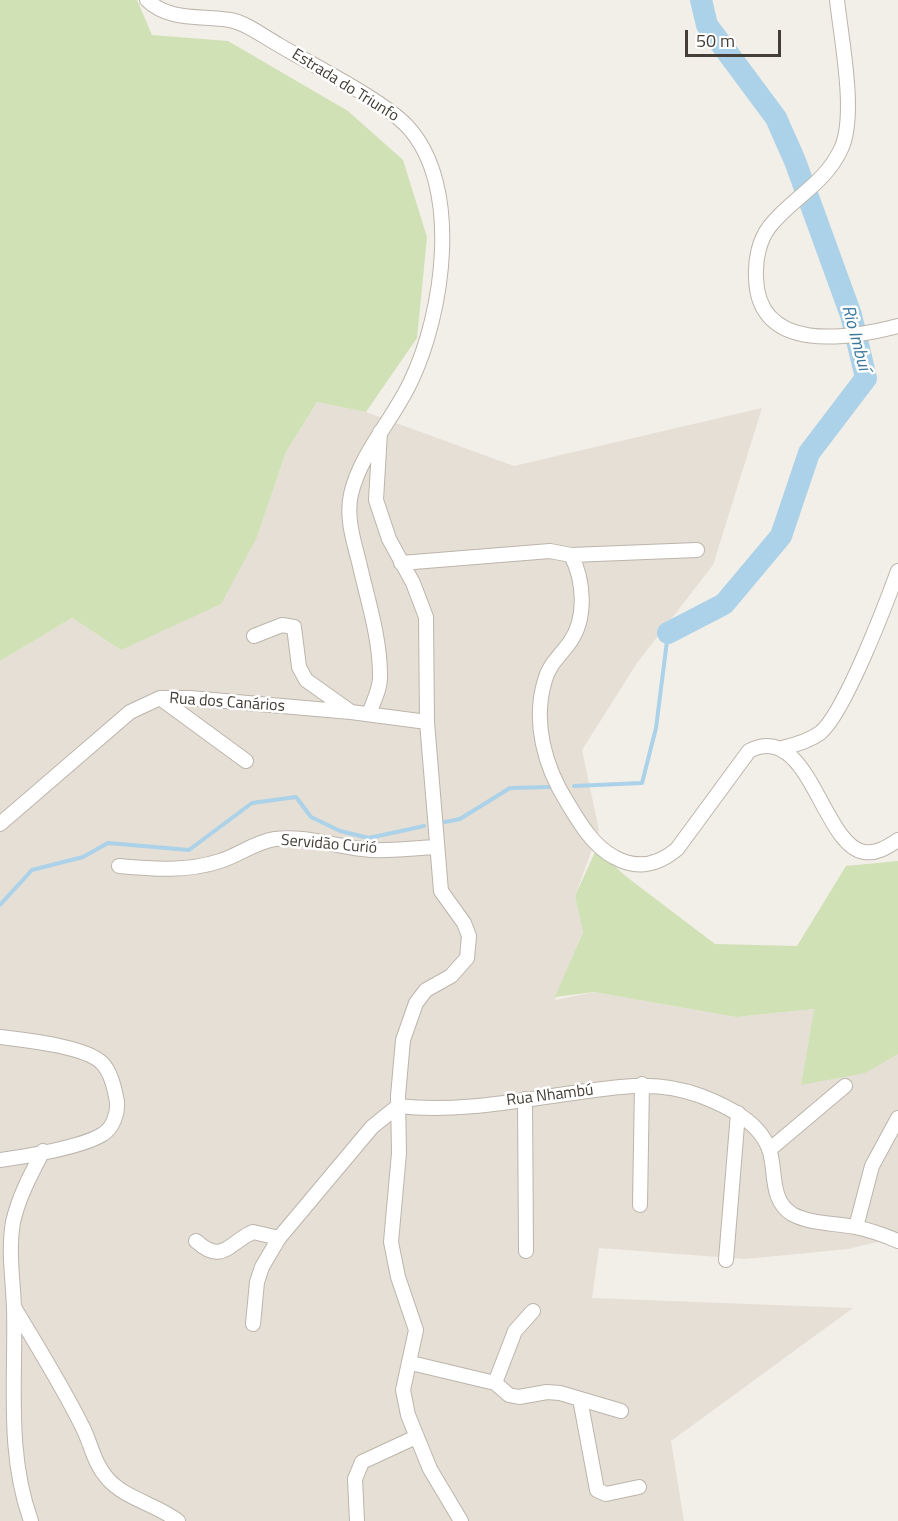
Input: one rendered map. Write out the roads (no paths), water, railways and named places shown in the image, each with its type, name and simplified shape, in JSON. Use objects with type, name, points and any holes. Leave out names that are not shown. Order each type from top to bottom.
[{"type":"street","name":"Estrada do Triunfo","points":[[147,0],[163,10],[190,18],[231,20],[245,26],[395,115],[419,142],[429,162],[442,224],[440,278],[434,315],[423,358],[406,392],[356,475],[348,506],[350,524],[374,622],[381,676],[369,714]]},
{"type":"street","points":[[837,0],[847,94],[847,131],[841,150],[811,191],[770,226],[758,249],[755,265],[759,295],[766,314],[780,327],[800,336],[870,333],[898,326]]},
{"type":"street","points":[[381,432],[376,500],[389,539],[413,583],[426,616],[427,722],[441,891],[464,923],[469,936],[467,958],[459,968],[426,990],[416,1003],[403,1040],[398,1106],[397,1178],[391,1242],[395,1266],[416,1330],[411,1364],[403,1390],[416,1437],[447,1501],[461,1521]]},
{"type":"street","points":[[401,562],[550,551],[571,555],[697,550]]},
{"type":"street","points":[[571,555],[580,582],[580,619],[577,632],[549,668],[544,681],[541,702],[544,751],[550,773],[579,821],[598,846],[615,858],[637,865],[663,861],[677,849],[749,752],[763,744],[782,748],[797,744],[821,732],[833,717],[867,647],[898,571]]},
{"type":"street","points":[[254,636],[282,626],[294,627],[299,667],[306,680],[351,712]]},
{"type":"street","points":[[160,698],[246,761]]},
{"type":"street","name":"Rua dos Canários","points":[[0,824],[130,712],[160,698],[190,698],[351,712],[427,722]]},
{"type":"street","points":[[782,748],[812,784],[842,838],[851,847],[864,852],[881,851],[898,840]]},
{"type":"street","name":"Servidão Curió","points":[[119,866],[156,870],[201,865],[219,861],[274,839],[295,838],[372,850],[436,847]]},
{"type":"street","points":[[0,1037],[28,1040],[89,1056],[102,1063],[112,1080],[117,1104],[114,1122],[104,1133],[76,1144],[0,1160]]},
{"type":"street","points":[[640,1205],[642,1084]]},
{"type":"street","name":"Rua Nhambú","points":[[398,1106],[450,1108],[642,1084],[680,1090],[738,1113],[757,1131],[769,1150],[776,1194],[792,1214],[806,1219],[856,1227],[898,1241]]},
{"type":"street","points":[[769,1150],[844,1086]]},
{"type":"street","points":[[525,1099],[526,1251]]},
{"type":"street","points":[[253,1324],[260,1275],[279,1238],[372,1127],[398,1106]]},
{"type":"street","points":[[726,1260],[738,1113]]},
{"type":"street","points":[[856,1227],[872,1166],[898,1118]]},
{"type":"street","points":[[31,1521],[17,1473],[13,1417],[14,1307],[10,1256],[18,1201],[43,1150]]},
{"type":"street","points":[[196,1240],[205,1249],[216,1253],[225,1251],[253,1232],[279,1238]]},
{"type":"street","points":[[14,1307],[64,1391],[83,1427],[98,1465],[107,1478],[117,1488],[165,1511],[178,1521]]},
{"type":"street","points":[[495,1383],[515,1331],[533,1311]]},
{"type":"street","points":[[411,1364],[495,1383],[509,1395],[519,1397],[547,1392],[621,1411]]},
{"type":"street","points":[[580,1400],[597,1490],[606,1494],[639,1487]]},
{"type":"street","points":[[357,1521],[355,1479],[362,1462],[416,1437]]},
{"type":"waterway","name":"Rio Imbuí","points":[[668,633],[724,604],[781,536],[809,453],[866,378],[851,315],[795,161],[776,118],[707,25],[701,0]]},
{"type":"waterway","points":[[574,786],[642,783],[656,728],[668,633]]},
{"type":"waterway","points":[[445,822],[460,819],[510,788],[551,787]]},
{"type":"waterway","points":[[0,905],[32,870],[83,857],[108,843],[189,850],[252,803],[296,797],[311,817],[340,831],[369,838],[424,826]]}]
